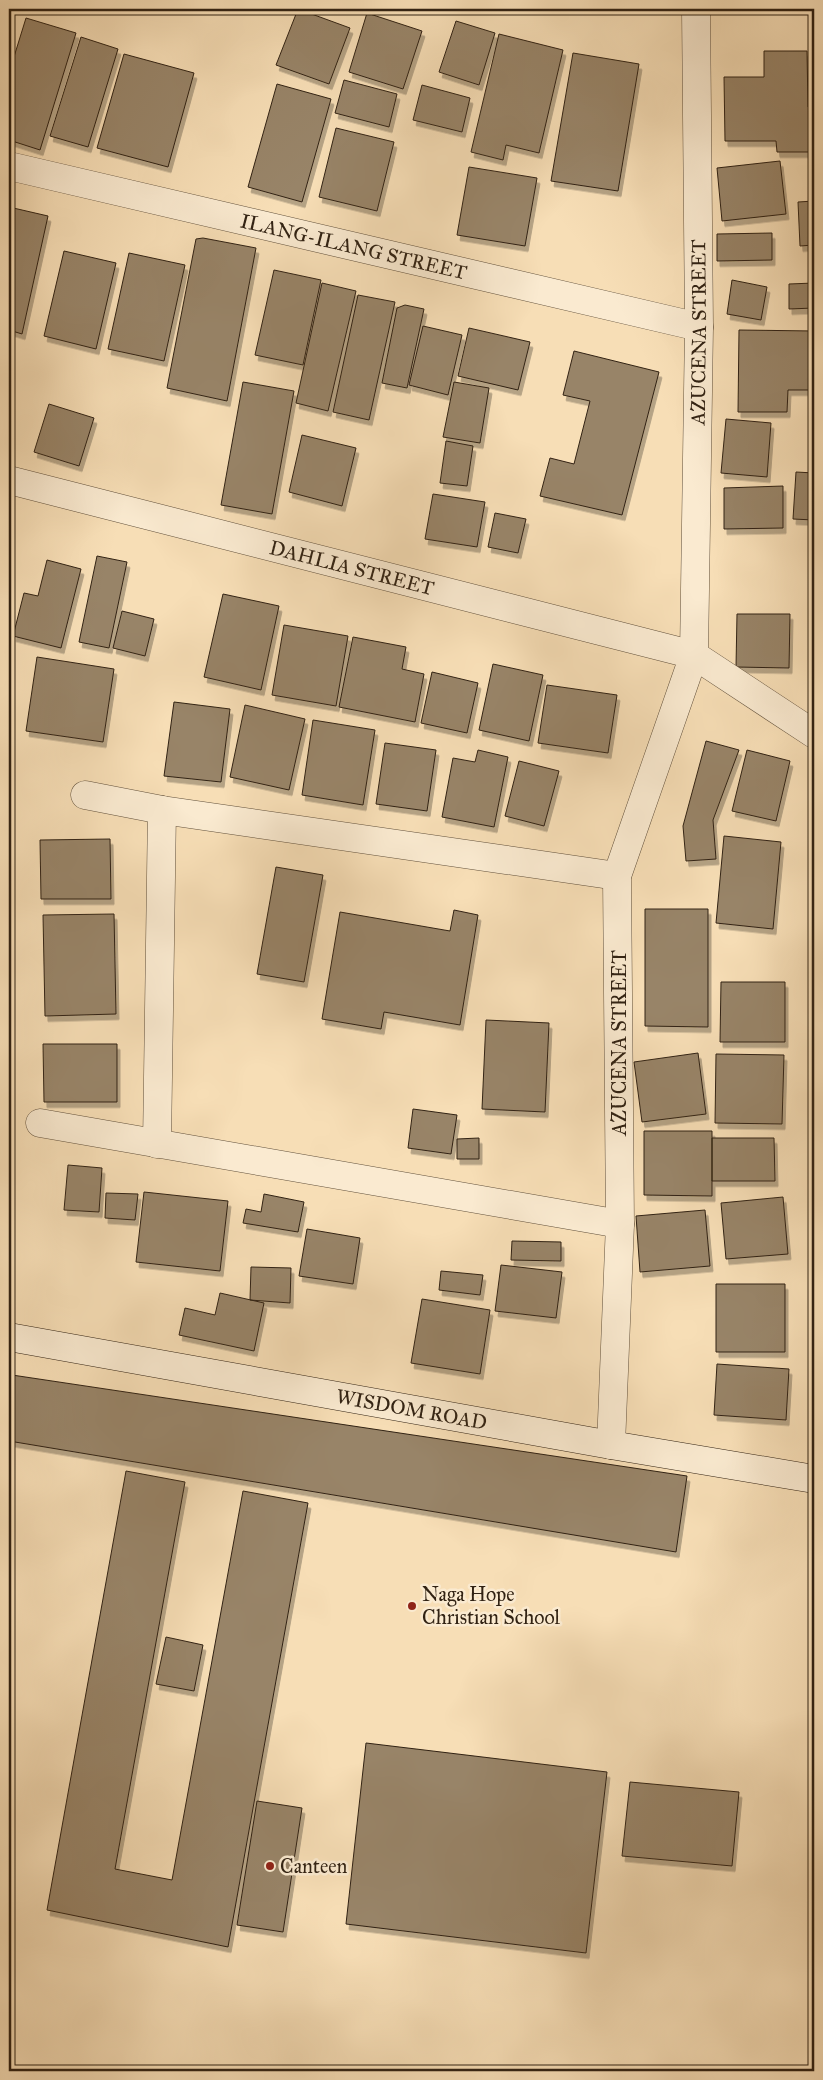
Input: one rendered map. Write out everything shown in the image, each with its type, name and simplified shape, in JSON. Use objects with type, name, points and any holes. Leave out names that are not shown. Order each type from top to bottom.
[{"type":"street","name":"AZUCENA STREET","points":[[611,1445],[620,1224],[617,876],[694,655],[699,327],[696,9]]},
{"type":"street","name":"ILANG-ILANG STREET","points":[[9,166],[699,327]]},
{"type":"street","name":"DAHLIA STREET","points":[[9,480],[694,655]]},
{"type":"street","points":[[694,655],[814,734]]},
{"type":"street","points":[[85,795],[162,810],[617,876]]},
{"type":"street","points":[[157,1144],[162,810]]},
{"type":"street","points":[[40,1123],[620,1224]]},
{"type":"street","name":"WISDOM ROAD","points":[[9,1337],[611,1445],[814,1479]]},
{"type":"building","points":[[298,9],[350,28],[329,84],[276,65]]},
{"type":"building","points":[[367,13],[422,31],[403,89],[349,72]]},
{"type":"building","points":[[26,18],[76,33],[40,150],[9,140],[9,73]]},
{"type":"building","points":[[456,21],[495,33],[479,85],[439,72]]},
{"type":"building","points":[[499,34],[563,50],[539,153],[506,145],[503,160],[471,152]]},
{"type":"building","points":[[81,37],[118,49],[88,147],[50,136]]},
{"type":"building","points":[[764,51],[807,51],[808,107],[814,107],[814,152],[777,152],[776,141],[725,141],[724,77],[764,77]]},
{"type":"building","points":[[573,53],[639,64],[618,191],[551,181]]},
{"type":"building","points":[[124,54],[194,73],[168,167],[97,148]]},
{"type":"building","points":[[344,80],[397,94],[389,127],[335,113]]},
{"type":"building","points":[[277,84],[331,99],[302,202],[248,187]]},
{"type":"building","points":[[422,85],[470,98],[462,132],[413,120]]},
{"type":"building","points":[[336,128],[394,142],[377,211],[319,197]]},
{"type":"building","points":[[780,161],[786,214],[722,221],[717,168]]},
{"type":"building","points":[[469,167],[537,178],[525,246],[457,235]]},
{"type":"building","points":[[814,201],[814,245],[800,246],[798,202]]},
{"type":"building","points":[[9,207],[48,216],[22,334],[9,330]]},
{"type":"building","points":[[772,233],[772,260],[717,261],[717,234]]},
{"type":"building","points":[[203,238],[256,248],[227,401],[167,388],[196,239]]},
{"type":"building","points":[[64,251],[116,263],[96,349],[44,336]]},
{"type":"building","points":[[129,253],[185,265],[164,361],[108,349]]},
{"type":"building","points":[[274,270],[321,280],[303,365],[255,355]]},
{"type":"building","points":[[732,280],[767,287],[761,320],[727,314]]},
{"type":"building","points":[[322,283],[356,291],[328,411],[296,403]]},
{"type":"building","points":[[814,283],[814,308],[789,309],[789,284]]},
{"type":"building","points":[[358,295],[395,302],[369,420],[333,412]]},
{"type":"building","points":[[405,305],[424,309],[407,388],[382,383],[397,308]]},
{"type":"building","points":[[423,326],[462,335],[448,395],[409,385]]},
{"type":"building","points":[[469,328],[530,342],[518,390],[458,376]]},
{"type":"building","points":[[739,330],[814,331],[814,390],[788,390],[787,412],[738,412]]},
{"type":"building","points":[[574,351],[659,372],[622,515],[540,496],[550,458],[574,464],[590,401],[563,395]]},
{"type":"building","points":[[243,382],[294,391],[272,514],[221,505]]},
{"type":"building","points":[[454,382],[489,388],[480,443],[443,437]]},
{"type":"building","points":[[49,404],[94,418],[79,466],[34,452]]},
{"type":"building","points":[[726,419],[771,423],[767,477],[721,473]]},
{"type":"building","points":[[302,435],[356,448],[342,506],[289,492]]},
{"type":"building","points":[[446,441],[473,446],[467,486],[440,483]]},
{"type":"building","points":[[796,472],[814,473],[814,520],[793,519]]},
{"type":"building","points":[[783,486],[783,528],[724,529],[724,488]]},
{"type":"building","points":[[433,494],[485,502],[477,547],[425,539]]},
{"type":"building","points":[[495,513],[526,519],[518,553],[488,547]]},
{"type":"building","points":[[97,556],[127,562],[109,648],[79,642]]},
{"type":"building","points":[[47,560],[81,569],[61,648],[13,636],[24,593],[38,596]]},
{"type":"building","points":[[223,594],[279,606],[261,690],[204,677]]},
{"type":"building","points":[[122,611],[154,619],[145,656],[113,648]]},
{"type":"building","points":[[737,614],[790,614],[789,668],[736,667]]},
{"type":"building","points":[[284,625],[348,636],[336,706],[272,695]]},
{"type":"building","points":[[353,637],[406,647],[402,669],[424,674],[415,722],[339,707]]},
{"type":"building","points":[[37,657],[114,669],[103,742],[26,731]]},
{"type":"building","points":[[493,664],[543,675],[529,741],[479,730]]},
{"type":"building","points":[[432,672],[478,683],[467,733],[421,723]]},
{"type":"building","points":[[547,685],[617,695],[608,753],[538,743]]},
{"type":"building","points":[[174,702],[230,709],[221,782],[164,776]]},
{"type":"building","points":[[245,705],[305,719],[289,790],[230,777]]},
{"type":"building","points":[[313,720],[375,730],[363,805],[302,795]]},
{"type":"building","points":[[706,741],[739,750],[713,820],[716,859],[686,861],[683,826]]},
{"type":"building","points":[[385,743],[436,750],[427,811],[376,804]]},
{"type":"building","points":[[478,750],[508,757],[494,827],[442,817],[453,758],[475,762]]},
{"type":"building","points":[[747,750],[790,761],[776,821],[732,811]]},
{"type":"building","points":[[519,761],[559,771],[544,826],[505,816]]},
{"type":"building","points":[[724,836],[781,842],[773,929],[716,923]]},
{"type":"building","points":[[110,839],[111,899],[41,899],[40,840]]},
{"type":"building","points":[[276,867],[323,875],[304,982],[257,974]]},
{"type":"building","points":[[645,909],[708,909],[708,1027],[645,1026]]},
{"type":"building","points":[[454,910],[478,915],[460,1025],[384,1012],[381,1029],[322,1019],[340,912],[450,931]]},
{"type":"building","points":[[114,914],[116,1014],[45,1016],[43,915]]},
{"type":"building","points":[[721,982],[785,982],[785,1042],[720,1042]]},
{"type":"building","points":[[486,1020],[549,1023],[545,1112],[482,1109]]},
{"type":"building","points":[[43,1044],[117,1044],[117,1102],[44,1102]]},
{"type":"building","points":[[698,1053],[706,1114],[642,1122],[634,1062]]},
{"type":"building","points":[[716,1054],[784,1055],[782,1124],[715,1123]]},
{"type":"building","points":[[413,1109],[457,1115],[451,1154],[408,1148]]},
{"type":"building","points":[[644,1131],[712,1131],[712,1196],[644,1195]]},
{"type":"building","points":[[479,1138],[479,1159],[457,1159],[457,1139]]},
{"type":"building","points":[[712,1138],[774,1138],[775,1181],[712,1181]]},
{"type":"building","points":[[68,1165],[102,1168],[99,1212],[64,1210]]},
{"type":"building","points":[[144,1192],[228,1201],[220,1271],[136,1262]]},
{"type":"building","points":[[106,1193],[138,1194],[135,1220],[105,1218]]},
{"type":"building","points":[[264,1194],[304,1202],[298,1232],[243,1223],[246,1209],[261,1212]]},
{"type":"building","points":[[783,1197],[788,1254],[726,1259],[721,1203]]},
{"type":"building","points":[[705,1210],[710,1266],[640,1272],[636,1216]]},
{"type":"building","points":[[307,1229],[360,1238],[353,1284],[299,1276]]},
{"type":"building","points":[[512,1241],[561,1242],[561,1261],[511,1260]]},
{"type":"building","points":[[501,1265],[562,1272],[556,1318],[495,1311]]},
{"type":"building","points":[[251,1267],[291,1268],[290,1303],[250,1300]]},
{"type":"building","points":[[441,1271],[483,1275],[480,1295],[439,1290]]},
{"type":"building","points":[[716,1284],[785,1284],[785,1352],[716,1352]]},
{"type":"building","points":[[220,1293],[264,1303],[254,1351],[179,1335],[185,1308],[215,1315]]},
{"type":"building","points":[[422,1299],[490,1310],[480,1374],[411,1363]]},
{"type":"building","points":[[717,1364],[789,1369],[786,1420],[714,1415]]},
{"type":"building","points":[[12,1375],[687,1476],[676,1552],[9,1441],[9,1402]]},
{"type":"building","points":[[126,1471],[185,1482],[115,1869],[172,1880],[243,1491],[308,1503],[228,1947],[47,1910]]},
{"type":"building","points":[[166,1637],[203,1645],[194,1691],[156,1684]]},
{"type":"building","points":[[366,1743],[607,1772],[586,1953],[346,1924]]},
{"type":"building","points":[[630,1782],[739,1792],[732,1866],[622,1856]]},
{"type":"building","name":"Canteen","points":[[257,1801],[302,1808],[283,1932],[237,1925]]},
{"type":"place","name":"Naga Hope Christian School","points":[[412,1606]]},
{"type":"place","name":"Canteen","points":[[270,1866]]}]
